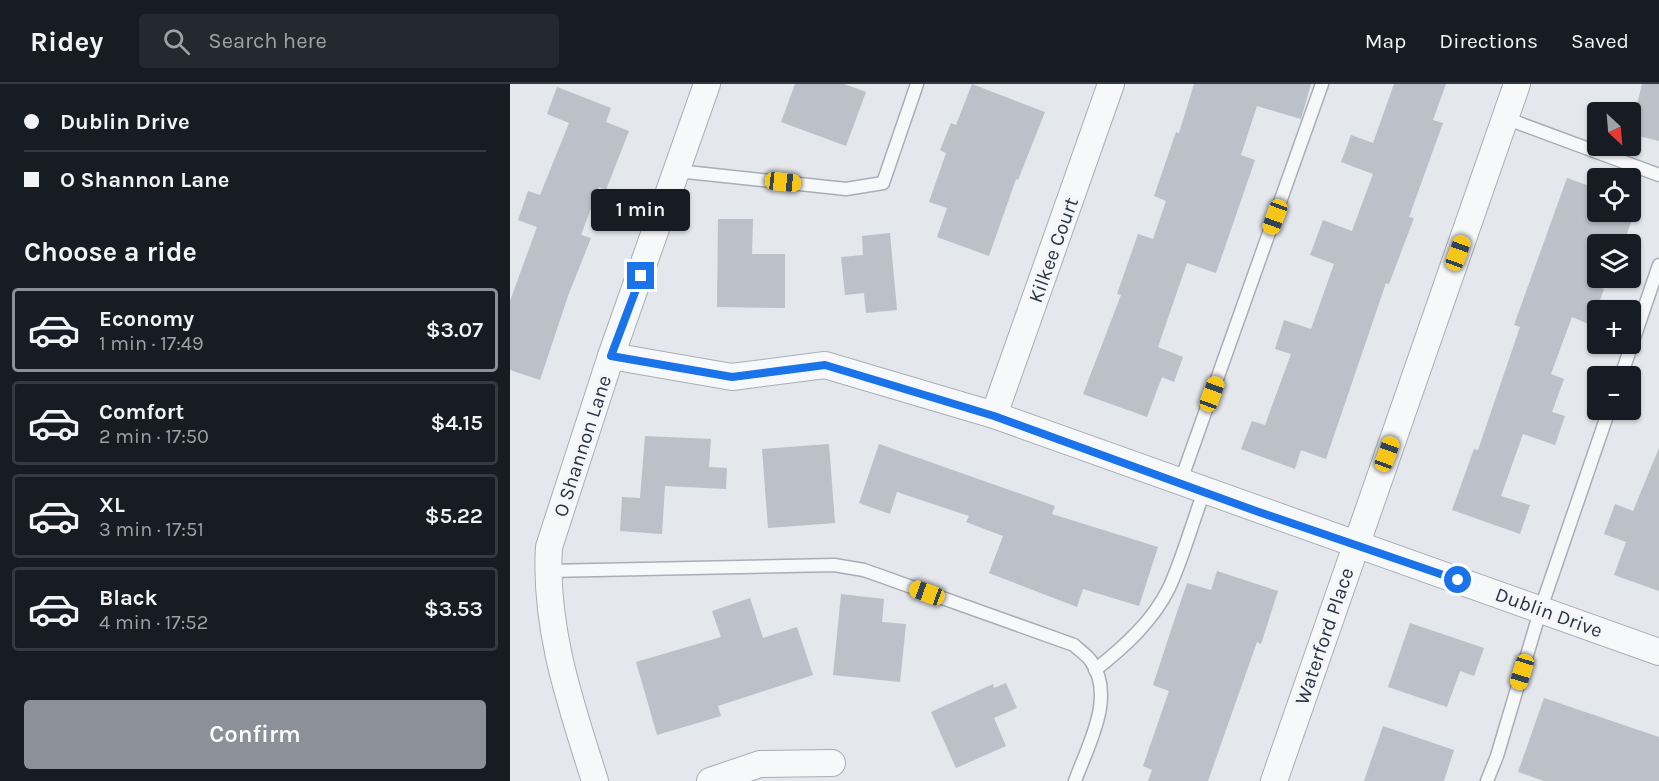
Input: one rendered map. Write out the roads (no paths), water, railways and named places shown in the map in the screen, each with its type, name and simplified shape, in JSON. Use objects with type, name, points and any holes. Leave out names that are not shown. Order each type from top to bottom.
[{"type":"street","name":"O Shannon Lane","points":[[595,781],[563,676],[551,616],[547,571],[549,547],[611,356],[707,84]]},
{"type":"street","name":"Kilkee Court","points":[[994,416],[1112,84]]},
{"type":"street","name":"Waterford Place","points":[[1274,781],[1517,84]]},
{"type":"street","name":"Dublin Drive","points":[[611,356],[732,377],[825,365],[994,416],[1541,608],[1659,652]]},
{"type":"street","points":[[710,781],[760,764],[832,763]]},
{"type":"lane","points":[[677,171],[846,189],[883,183],[916,84]]},
{"type":"lane","points":[[1095,670],[1119,651],[1148,621],[1169,588],[1192,487],[1322,84]]},
{"type":"lane","points":[[1505,118],[1659,175]]},
{"type":"lane","points":[[1624,366],[1659,265]]},
{"type":"lane","points":[[1487,781],[1541,608],[1606,420]]},
{"type":"lane","points":[[547,571],[834,565],[864,570],[1074,645],[1091,660],[1100,681],[1102,706],[1075,781]]}]
